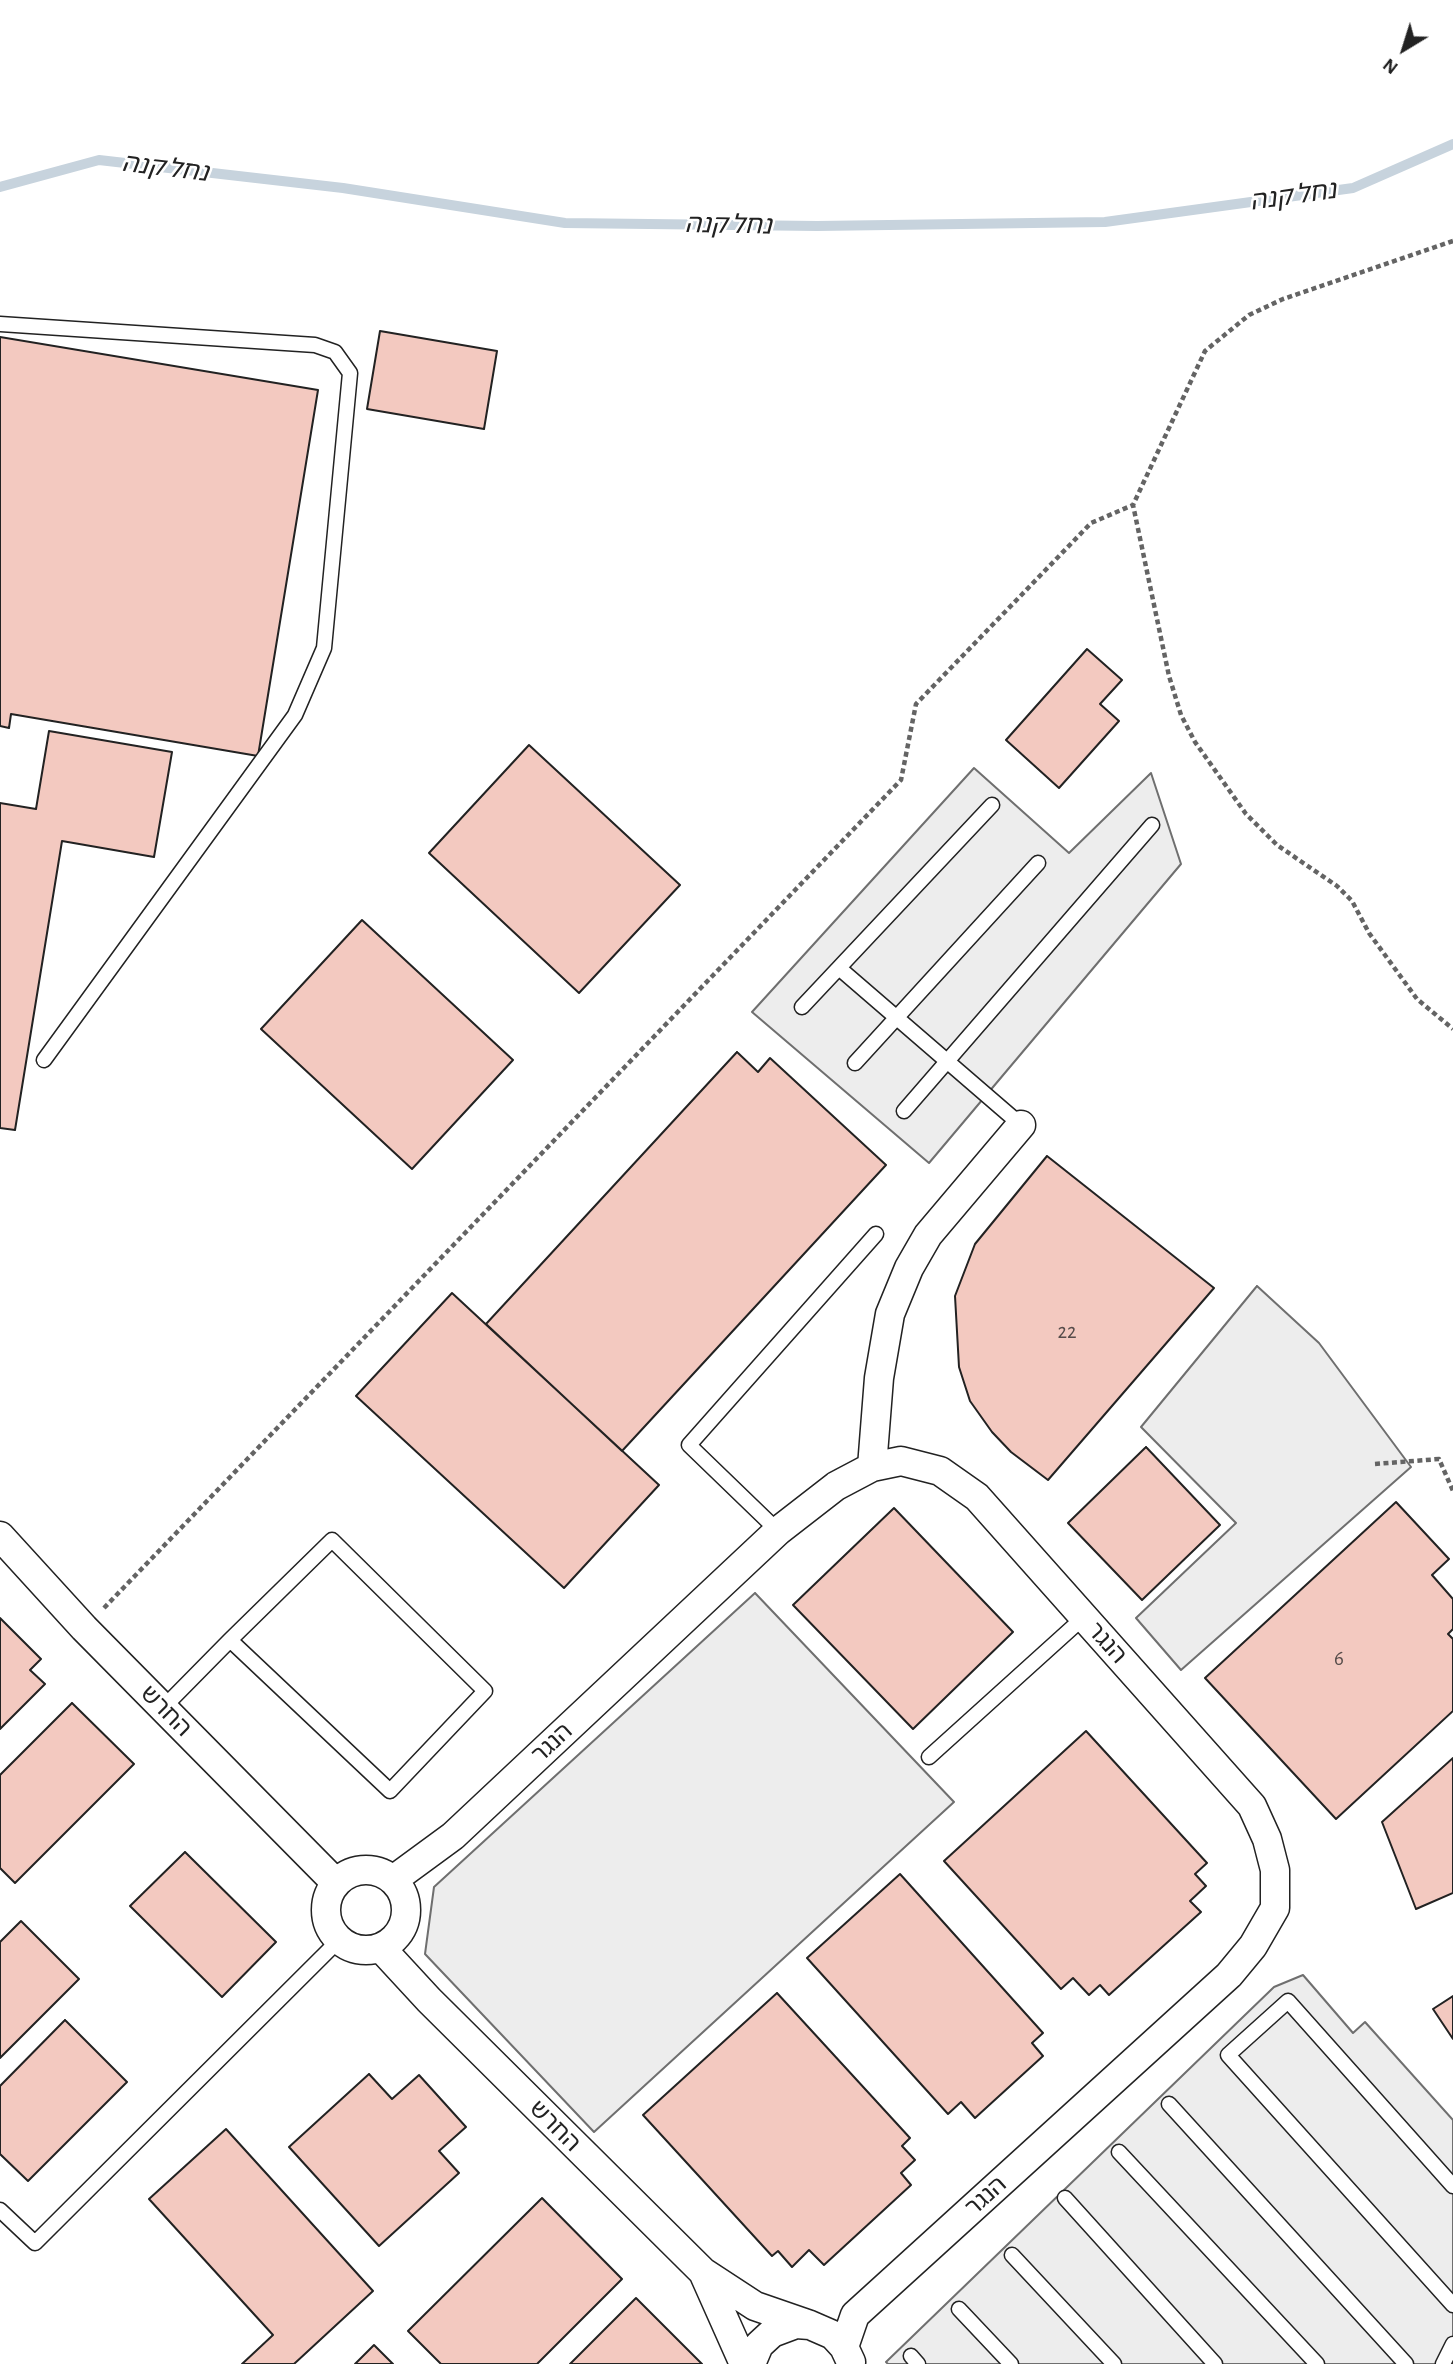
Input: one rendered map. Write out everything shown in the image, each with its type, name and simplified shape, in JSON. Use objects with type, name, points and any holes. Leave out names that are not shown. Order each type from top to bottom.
[{"type":"street","points":[[872,1467],[878,1378],[890,1314],[909,1268],[928,1235],[1021,1125]]},
{"type":"street","name":"הנגר","points":[[393,1880],[453,1836],[778,1531],[835,1486],[872,1467],[901,1461],[914,1462],[950,1477],[976,1497],[1252,1806],[1267,1839],[1275,1870],[1275,1908],[1253,1946],[1229,1975],[855,2315],[848,2356]]},
{"type":"street","name":"החרש","points":[[0,1536],[84,1628],[336,1884]]},
{"type":"street","points":[[364,1870],[384,1874],[393,1880],[405,1900],[404,1923],[399,1933],[381,1948],[355,1949],[339,1940],[326,1917],[327,1899],[336,1884],[344,1876],[364,1870]]},
{"type":"street","name":"החרש","points":[[381,1948],[429,2000],[703,2272],[755,2306],[833,2335],[848,2356]]},
{"type":"street","name":"החרש","points":[[703,2272],[744,2364]]},
{"type":"street","points":[[751,2364],[759,2345],[772,2333],[783,2327],[810,2325]]},
{"type":"lane","points":[[0,324],[315,345],[335,352],[351,373],[324,649],[295,715],[44,1060]]},
{"type":"lane","points":[[802,1007],[992,805]]},
{"type":"lane","points":[[904,1111],[1152,825]]},
{"type":"lane","points":[[855,1063],[1038,863]]},
{"type":"lane","points":[[839,968],[1021,1125]]},
{"type":"lane","points":[[778,1531],[689,1445],[876,1234]]},
{"type":"lane","points":[[163,1708],[230,1640],[332,1540],[485,1691],[390,1791],[230,1640]]},
{"type":"lane","points":[[929,1757],[1084,1617]]},
{"type":"lane","points":[[0,2210],[35,2243],[339,1940]]},
{"type":"lane","points":[[1453,2186],[1288,2001],[1228,2055],[1453,2305]]},
{"type":"lane","points":[[1169,2104],[1406,2364]]},
{"type":"lane","points":[[1119,2152],[1317,2364]]},
{"type":"lane","points":[[1065,2198],[1215,2364]]},
{"type":"lane","points":[[1012,2255],[1114,2364]]},
{"type":"lane","points":[[959,2309],[1011,2364]]},
{"type":"lane","points":[[1443,2364],[1453,2344]]},
{"type":"path","points":[[1453,241],[1283,299],[1249,315],[1205,351],[1133,505],[1169,676],[1181,715],[1195,742],[1224,786],[1269,837],[1337,886],[1352,901],[1369,933],[1409,989],[1438,1019],[1453,1029]]},
{"type":"path","points":[[84,1628],[901,780],[916,704],[1091,523],[1133,505]]},
{"type":"path","points":[[1375,1464],[1439,1459],[1453,1492]]},
{"type":"shaded area","points":[[974,768],[1069,853],[1151,773],[1181,864],[929,1163],[752,1012]]},
{"type":"shaded area","points":[[1257,1286],[1319,1343],[1411,1467],[1181,1670],[1136,1618],[1236,1523],[1141,1427]]},
{"type":"shaded area","points":[[755,1593],[954,1802],[594,2132],[425,1954],[434,1887]]},
{"type":"shaded area","points":[[1303,1975],[1353,2033],[1365,2022],[1453,2120],[1453,2364],[886,2362],[1274,1987]]},
{"type":"building","points":[[380,331],[497,351],[484,429],[367,409]]},
{"type":"building","points":[[0,337],[318,390],[258,756],[11,714],[9,728],[0,726]]},
{"type":"building","points":[[1087,649],[1122,680],[1100,704],[1119,721],[1059,788],[1006,740]]},
{"type":"building","points":[[49,731],[172,752],[154,857],[62,841],[15,1130],[0,1128],[0,803],[36,809]]},
{"type":"building","points":[[529,745],[680,885],[579,993],[429,853]]},
{"type":"building","points":[[362,920],[513,1060],[412,1169],[261,1029]]},
{"type":"building","points":[[737,1052],[758,1072],[770,1058],[886,1165],[622,1451],[486,1324]]},
{"type":"building","points":[[1047,1156],[1214,1288],[1048,1480],[1011,1452],[992,1432],[970,1401],[959,1367],[955,1296],[975,1244]]},
{"type":"building","points":[[452,1293],[659,1485],[564,1588],[356,1396]]},
{"type":"building","points":[[1146,1447],[1220,1525],[1142,1600],[1068,1523]]},
{"type":"building","points":[[1396,1502],[1449,1559],[1432,1575],[1453,1599],[1453,1629],[1448,1634],[1453,1639],[1453,1711],[1336,1819],[1205,1678]]},
{"type":"building","points":[[894,1508],[1013,1632],[913,1729],[793,1605]]},
{"type":"building","points":[[0,1618],[41,1659],[30,1670],[45,1684],[0,1729]]},
{"type":"building","points":[[72,1703],[134,1764],[15,1883],[0,1868],[0,1775]]},
{"type":"building","points":[[1086,1731],[1207,1863],[1195,1874],[1206,1886],[1190,1901],[1201,1912],[1109,1995],[1100,1985],[1089,1995],[1073,1978],[1061,1989],[944,1861]]},
{"type":"building","points":[[1453,1758],[1453,1893],[1416,1909],[1382,1822]]},
{"type":"building","points":[[185,1852],[276,1942],[222,1997],[130,1906]]},
{"type":"building","points":[[900,1874],[1043,2033],[1032,2043],[1043,2056],[975,2118],[961,2102],[948,2114],[807,1958]]},
{"type":"building","points":[[21,1921],[79,1979],[0,2058],[0,1942]]},
{"type":"building","points":[[777,1993],[910,2138],[902,2146],[915,2160],[901,2173],[911,2185],[824,2265],[809,2250],[792,2267],[778,2251],[772,2256],[643,2115]]},
{"type":"building","points":[[1453,1996],[1453,2039],[1433,2009]]},
{"type":"building","points":[[65,2020],[127,2082],[28,2181],[0,2154],[0,2086]]},
{"type":"building","points":[[369,2074],[392,2099],[419,2075],[466,2127],[439,2151],[459,2173],[379,2246],[289,2147]]},
{"type":"building","points":[[226,2129],[373,2291],[294,2364],[242,2364],[273,2335],[149,2199]]},
{"type":"building","points":[[542,2198],[622,2279],[537,2364],[441,2364],[408,2331]]},
{"type":"building","points":[[636,2298],[702,2364],[570,2364]]},
{"type":"building","points":[[374,2345],[393,2364],[355,2364]]},
{"type":"waterway","name":"נחל קנה","points":[[0,187],[99,160],[343,188],[565,223],[817,226],[1105,222],[1353,188],[1453,144]]}]
